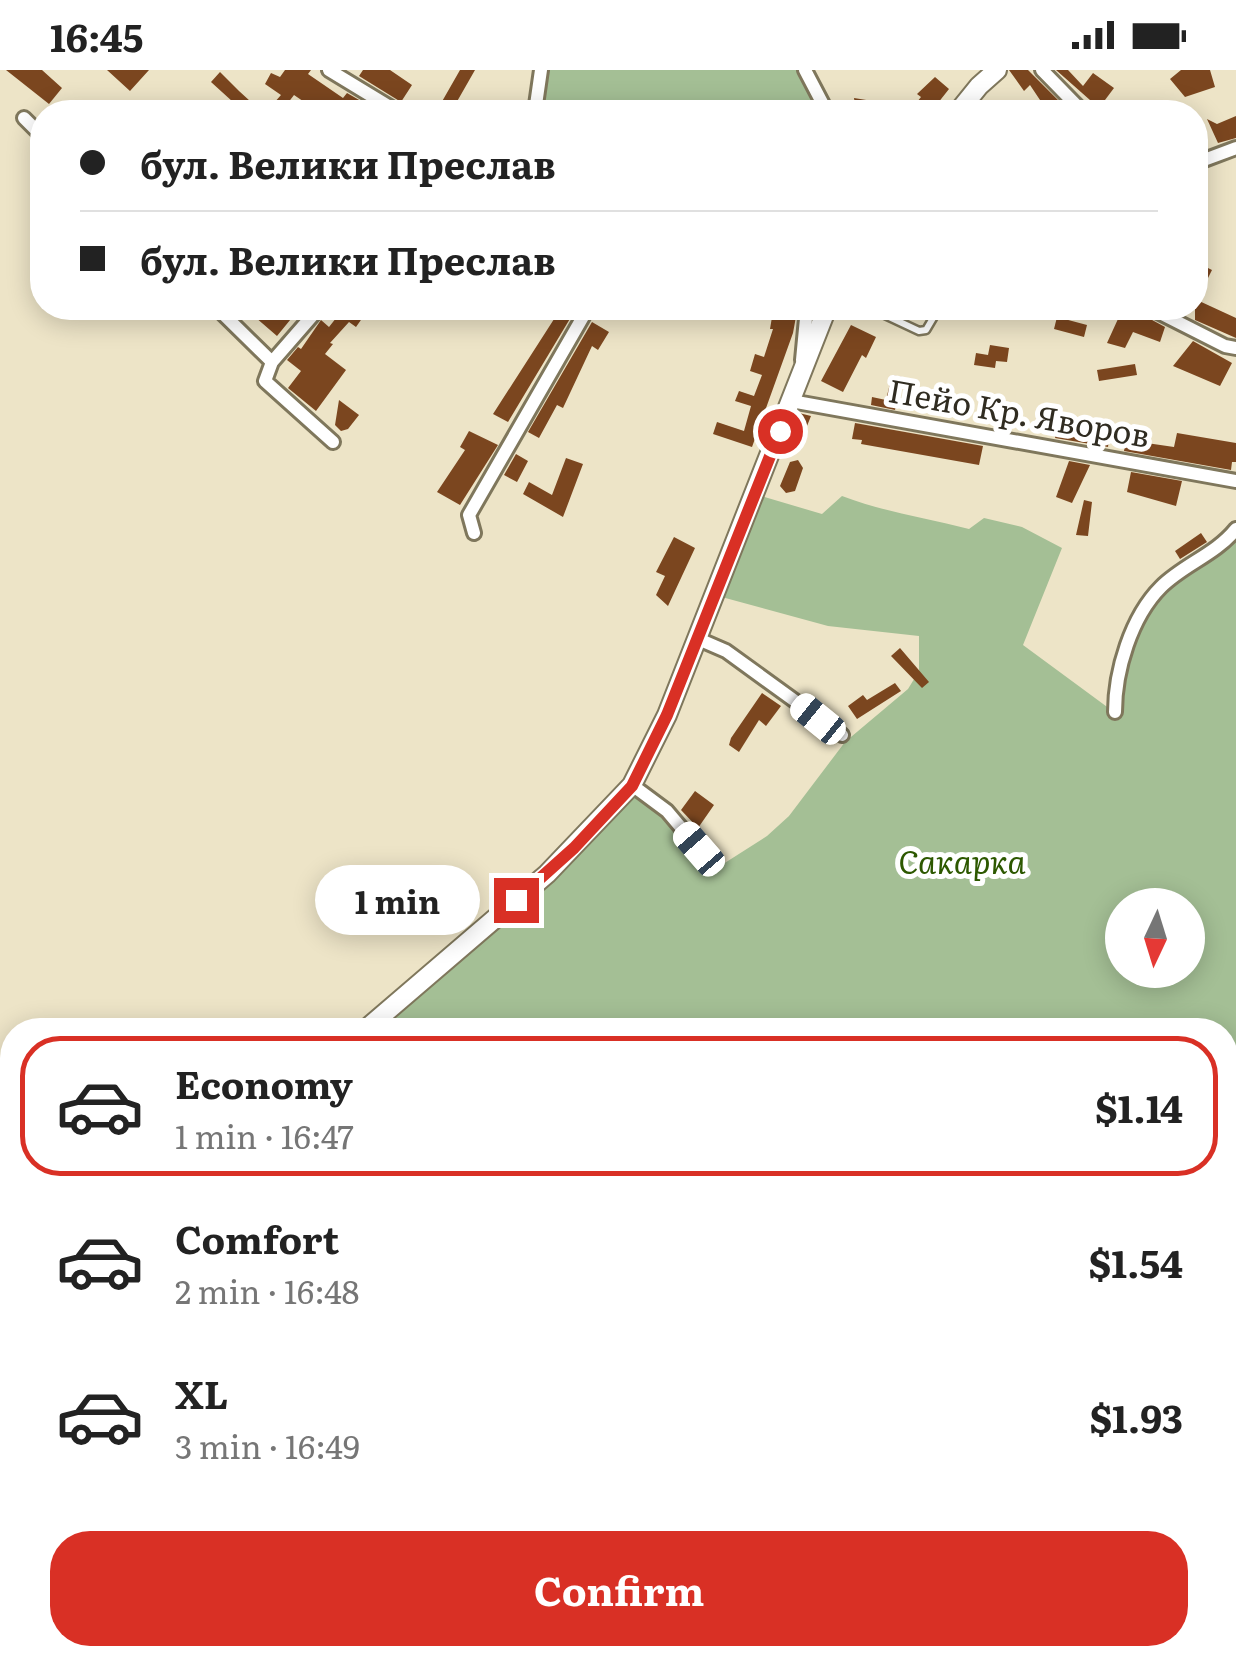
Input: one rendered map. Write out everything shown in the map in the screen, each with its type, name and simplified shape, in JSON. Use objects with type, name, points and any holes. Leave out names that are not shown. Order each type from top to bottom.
[{"type":"main road","points":[[965,100],[979,78],[997,70]]},
{"type":"main road","points":[[379,1018],[546,874],[632,786],[667,715],[822,320]]},
{"type":"street","points":[[329,70],[378,100]]},
{"type":"street","points":[[537,100],[541,70]]},
{"type":"street","points":[[806,70],[821,100]]},
{"type":"street","points":[[1042,70],[1071,100]]},
{"type":"street","points":[[24,118],[30,124]]},
{"type":"street","points":[[1208,158],[1236,148]]},
{"type":"street","points":[[229,320],[272,362]]},
{"type":"street","points":[[309,320],[272,362],[265,381],[333,442]]},
{"type":"street","points":[[474,533],[469,516],[581,320]]},
{"type":"street","points":[[800,373],[807,320]]},
{"type":"street","points":[[1174,320],[1236,348]]},
{"type":"street","name":"Пейо Кр. Яворов","points":[[791,401],[1236,480]]},
{"type":"street","points":[[1115,712],[1115,696],[1129,641],[1143,608],[1161,586],[1209,555],[1236,528]]},
{"type":"street","points":[[696,638],[726,651],[842,735]]},
{"type":"street","points":[[632,786],[667,811],[699,849]]},
{"type":"lane","points":[[896,320],[919,331],[926,330],[932,320]]},
{"type":"green space","points":[[541,70],[807,70],[821,100],[537,100]]},
{"type":"green space","name":"Сакарка","points":[[761,496],[822,514],[842,496],[969,529],[984,518],[1022,527],[1062,548],[1023,645],[1114,712],[1115,696],[1143,608],[1236,529],[1236,1018],[378,1018],[632,785],[720,866],[767,836],[789,816],[845,742],[908,689],[919,671],[919,636],[828,626],[718,596]]},
{"type":"building","points":[[6,70],[42,70],[62,88],[52,100],[44,100]]},
{"type":"building","points":[[107,70],[149,70],[130,91]]},
{"type":"building","points":[[285,70],[311,70],[308,74],[343,98],[347,93],[359,100],[301,100],[294,95],[290,100],[277,100],[281,95],[265,84],[271,73],[280,77]]},
{"type":"building","points":[[363,70],[390,70],[412,85],[402,100],[398,100],[359,76]]},
{"type":"building","points":[[460,70],[475,70],[458,100],[443,100]]},
{"type":"building","points":[[1009,70],[1028,70],[1058,100],[1040,100],[1030,85],[1024,91]]},
{"type":"building","points":[[1056,70],[1068,70],[1083,86],[1093,73],[1114,88],[1105,100],[1090,100]]},
{"type":"building","points":[[1181,70],[1210,70],[1215,87],[1185,97],[1170,79]]},
{"type":"building","points":[[220,72],[249,100],[231,100],[211,82]]},
{"type":"building","points":[[935,77],[949,89],[940,100],[919,100],[921,97],[917,94]]},
{"type":"building","points":[[1236,116],[1236,138],[1218,143],[1208,120],[1217,124]]},
{"type":"building","points":[[1208,305],[1236,318],[1236,338],[1195,320],[1208,320]]},
{"type":"building","points":[[258,320],[290,320],[277,336]]},
{"type":"building","points":[[321,320],[329,327],[335,320],[361,320],[356,327],[349,322],[330,343],[333,344],[325,354],[346,370],[316,411],[288,388],[301,371],[287,360],[298,347],[301,349]]},
{"type":"building","points":[[553,320],[569,320],[508,422],[493,414]]},
{"type":"building","points":[[772,320],[795,320],[752,447],[713,434],[717,422],[744,431],[751,406],[735,401],[739,391],[754,396],[762,375],[750,371],[755,354],[764,357]]},
{"type":"building","points":[[1056,320],[1087,325],[1084,337],[1054,329]]},
{"type":"building","points":[[1118,320],[1152,320],[1165,327],[1160,342],[1133,332],[1125,348],[1107,343]]},
{"type":"building","points":[[592,322],[609,332],[598,350],[592,346],[563,408],[557,405],[539,438],[528,432]]},
{"type":"building","points":[[851,325],[876,337],[843,392],[821,381]]},
{"type":"building","points":[[1193,341],[1232,363],[1220,386],[1173,366]]},
{"type":"building","points":[[990,345],[1009,348],[1007,362],[996,361],[995,368],[974,365],[976,353],[988,355]]},
{"type":"building","points":[[1135,364],[1137,375],[1099,381],[1097,370]]},
{"type":"building","points":[[892,375],[902,377],[895,410],[871,405],[872,397],[886,400]]},
{"type":"building","points":[[339,400],[359,415],[348,429],[341,431],[335,425]]},
{"type":"building","points":[[799,413],[811,416],[801,441],[790,437]]},
{"type":"building","points":[[1059,420],[1110,433],[1108,447],[1055,438]]},
{"type":"building","points":[[855,423],[983,446],[979,465],[861,444],[862,440],[852,439]]},
{"type":"building","points":[[469,431],[498,445],[460,505],[437,492],[465,450],[460,447]]},
{"type":"building","points":[[1177,433],[1236,443],[1236,462],[1232,462],[1231,470],[1124,451],[1126,440],[1174,447]]},
{"type":"building","points":[[516,454],[528,461],[517,482],[504,475]]},
{"type":"building","points":[[566,458],[583,464],[563,517],[523,494],[529,482],[552,495]]},
{"type":"building","points":[[798,460],[803,468],[795,491],[786,493],[780,486],[790,462]]},
{"type":"building","points":[[1069,461],[1090,465],[1072,503],[1056,497]]},
{"type":"building","points":[[1131,472],[1182,481],[1176,506],[1127,492]]},
{"type":"building","points":[[1084,500],[1092,502],[1088,536],[1076,535]]},
{"type":"building","points":[[1201,533],[1207,542],[1180,559],[1175,551]]},
{"type":"building","points":[[674,537],[695,548],[668,606],[656,595],[665,576],[656,572]]},
{"type":"building","points":[[900,648],[929,682],[922,688],[891,656]]},
{"type":"building","points":[[895,683],[901,691],[857,719],[848,706],[863,695],[867,700]]},
{"type":"building","points":[[762,693],[781,706],[766,726],[759,720],[739,752],[729,745],[731,738]]},
{"type":"building","points":[[695,791],[714,805],[698,828],[681,810]]},
{"type":"route","points":[[516,900],[574,848],[632,786],[667,715],[780,431]]}]
